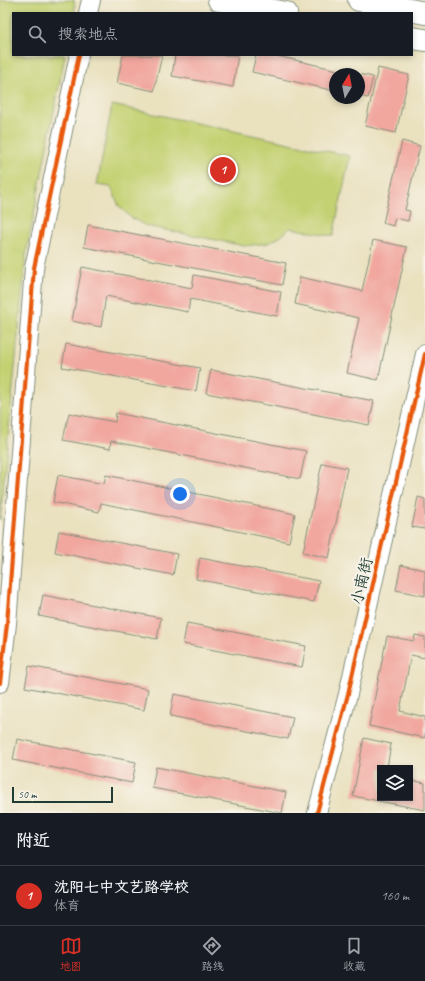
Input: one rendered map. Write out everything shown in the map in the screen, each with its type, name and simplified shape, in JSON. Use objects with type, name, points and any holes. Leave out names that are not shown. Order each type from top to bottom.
[{"type":"main road","points":[[219,0],[281,12]]},
{"type":"main road","points":[[359,0],[425,13]]},
{"type":"main road","points":[[413,38],[425,40]]},
{"type":"street","points":[[88,12],[91,0]]},
{"type":"street","points":[[0,683],[7,624],[34,268],[79,56]]},
{"type":"street","name":"小南街","points":[[317,813],[348,694],[425,354]]},
{"type":"green space","points":[[0,0],[74,0],[74,12],[12,12],[12,56],[65,56],[26,254],[0,520]]},
{"type":"green space","points":[[112,105],[350,156],[333,236],[290,228],[280,237],[268,243],[245,246],[146,226],[130,217],[119,206],[111,187],[97,185]]},
{"type":"building","points":[[123,56],[162,56],[154,91],[117,83]]},
{"type":"building","points":[[175,56],[238,56],[233,87],[172,76]]},
{"type":"building","points":[[256,56],[277,56],[329,68],[329,90],[252,72]]},
{"type":"building","points":[[378,68],[409,75],[396,133],[365,126]]},
{"type":"building","points":[[365,75],[373,77],[368,98],[365,97]]},
{"type":"building","points":[[402,141],[420,146],[405,210],[410,211],[408,221],[395,218],[393,226],[383,223]]},
{"type":"building","points":[[88,225],[286,263],[282,285],[84,247]]},
{"type":"building","points":[[373,240],[407,247],[378,380],[347,373],[359,318],[295,304],[300,277],[362,291]]},
{"type":"building","points":[[82,267],[192,288],[194,275],[281,292],[277,316],[190,299],[188,312],[106,296],[101,327],[72,321]]},
{"type":"building","points":[[66,344],[200,368],[196,391],[62,367]]},
{"type":"building","points":[[211,370],[374,401],[369,425],[206,393]]},
{"type":"building","points":[[69,413],[115,422],[116,413],[306,451],[300,479],[111,441],[110,449],[63,440]]},
{"type":"building","points":[[322,463],[347,468],[329,558],[303,552]]},
{"type":"building","points":[[58,475],[104,484],[106,475],[295,514],[289,542],[101,503],[99,512],[53,502]]},
{"type":"building","points":[[418,497],[425,499],[425,529],[412,527]]},
{"type":"building","points":[[59,531],[177,554],[173,575],[55,552]]},
{"type":"building","points":[[200,558],[319,581],[314,602],[196,579]]},
{"type":"building","points":[[401,565],[425,570],[425,596],[396,590]]},
{"type":"building","points":[[43,595],[161,618],[157,639],[39,616]]},
{"type":"building","points":[[187,623],[306,646],[302,667],[183,644]]},
{"type":"building","points":[[415,635],[425,637],[425,658],[411,655],[400,711],[425,717],[425,738],[369,726],[387,636],[414,641]]},
{"type":"building","points":[[29,666],[148,689],[144,710],[25,687]]},
{"type":"building","points":[[174,694],[293,717],[288,739],[170,716]]},
{"type":"building","points":[[364,738],[391,744],[388,765],[377,765],[377,801],[353,796]]},
{"type":"building","points":[[17,739],[136,762],[132,783],[13,760]]},
{"type":"building","points":[[156,767],[286,792],[282,813],[152,788]]},
{"type":"building","points":[[413,781],[425,783],[425,810],[379,801],[413,801]]},
{"type":"cycle path","points":[[0,683],[7,624],[34,268],[79,56]]},
{"type":"cycle path","points":[[317,813],[348,694],[425,354]]},
{"type":"place","name":"沈阳七中文艺路学校","points":[[223,170]]}]
